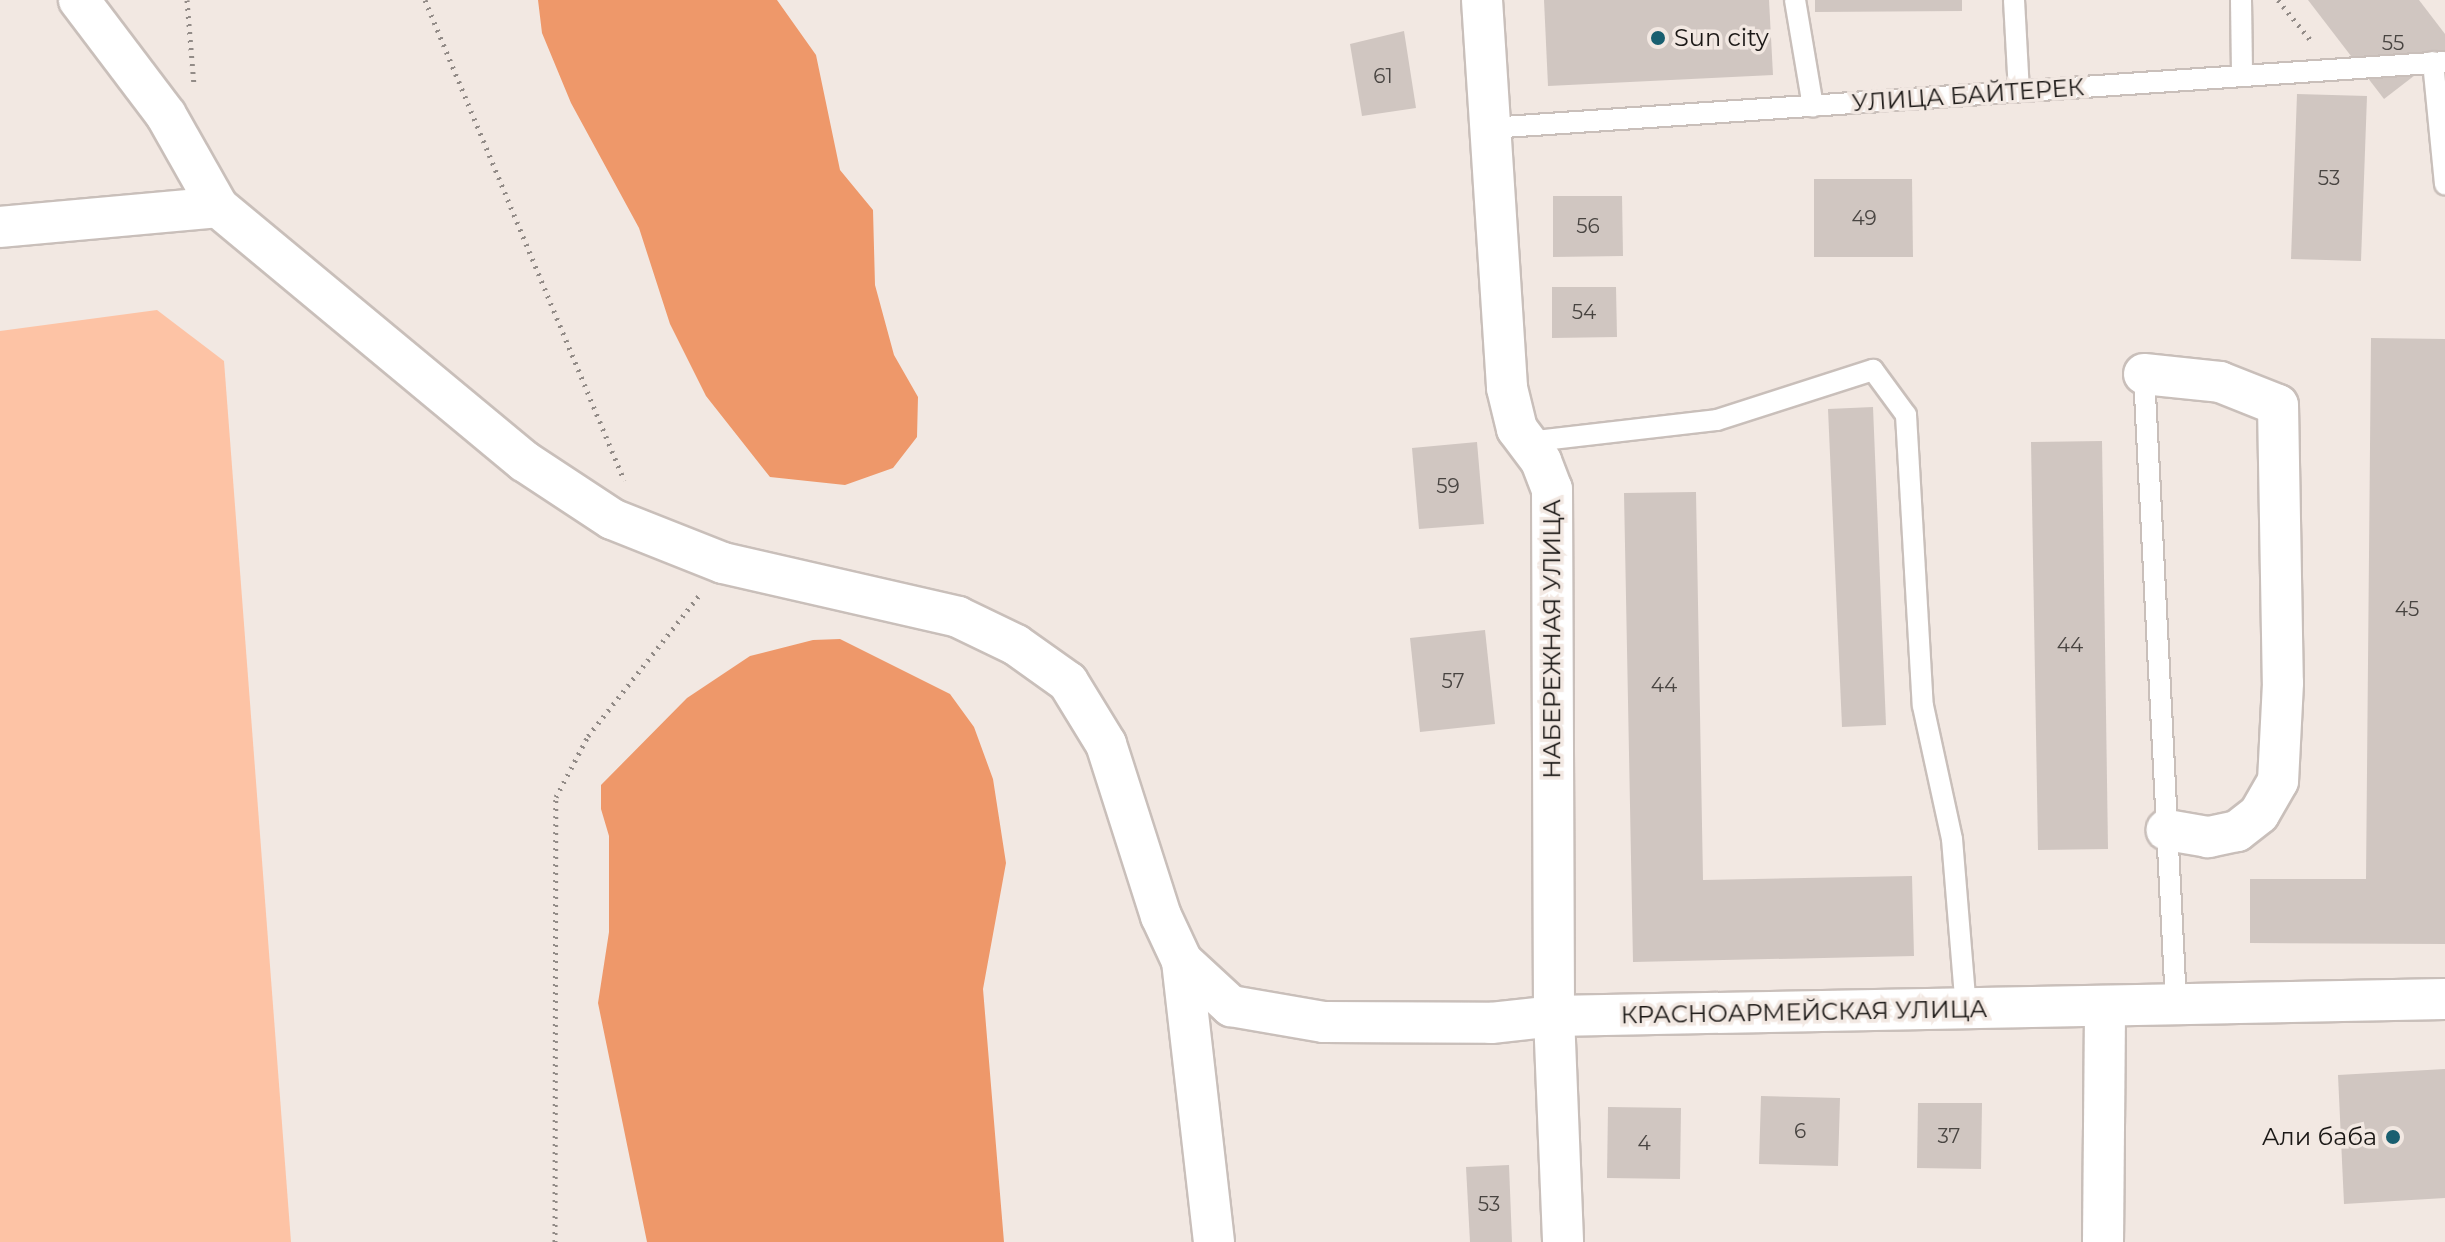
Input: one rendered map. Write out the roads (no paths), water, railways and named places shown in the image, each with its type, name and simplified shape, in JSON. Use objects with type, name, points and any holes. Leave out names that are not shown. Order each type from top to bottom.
[{"type":"street","points":[[79,0],[166,115],[218,207],[524,461],[612,519],[723,563],[958,617],[1016,645],[1068,682],[1106,744],[1161,916],[1182,961],[1214,1242]]},
{"type":"street","name":"НАБЕРЕЖНАЯ УЛИЦА","points":[[1482,0],[1507,388],[1517,429],[1552,489],[1554,1016],[1563,1242]]},
{"type":"street","points":[[0,227],[218,207]]},
{"type":"street","points":[[2144,374],[2220,382],[2278,405],[2283,683],[2278,781],[2259,814],[2237,831],[2208,837],[2167,830]]},
{"type":"street","name":"КРАСНОАРМЕЙСКАЯ УЛИЦА","points":[[1182,961],[1231,1006],[1324,1022],[1491,1023],[1554,1016],[2445,999]]},
{"type":"street","points":[[2103,1242],[2105,1006]]},
{"type":"lane","points":[[1795,0],[1813,106]]},
{"type":"lane","points":[[2014,0],[2019,91]]},
{"type":"lane","points":[[2241,0],[2242,76]]},
{"type":"lane","name":"УЛИЦА БАЙТЕРЕК","points":[[1490,128],[2439,62]]},
{"type":"lane","points":[[2439,62],[2445,184]]},
{"type":"lane","points":[[1527,442],[1717,420],[1873,370],[1906,415],[1923,706],[1952,839],[1966,1009]]},
{"type":"lane","points":[[2144,374],[2176,1004]]},
{"type":"place","name":"Sun city","points":[[1658,38]]},
{"type":"place","name":"Али баба","points":[[2393,1137]]}]
